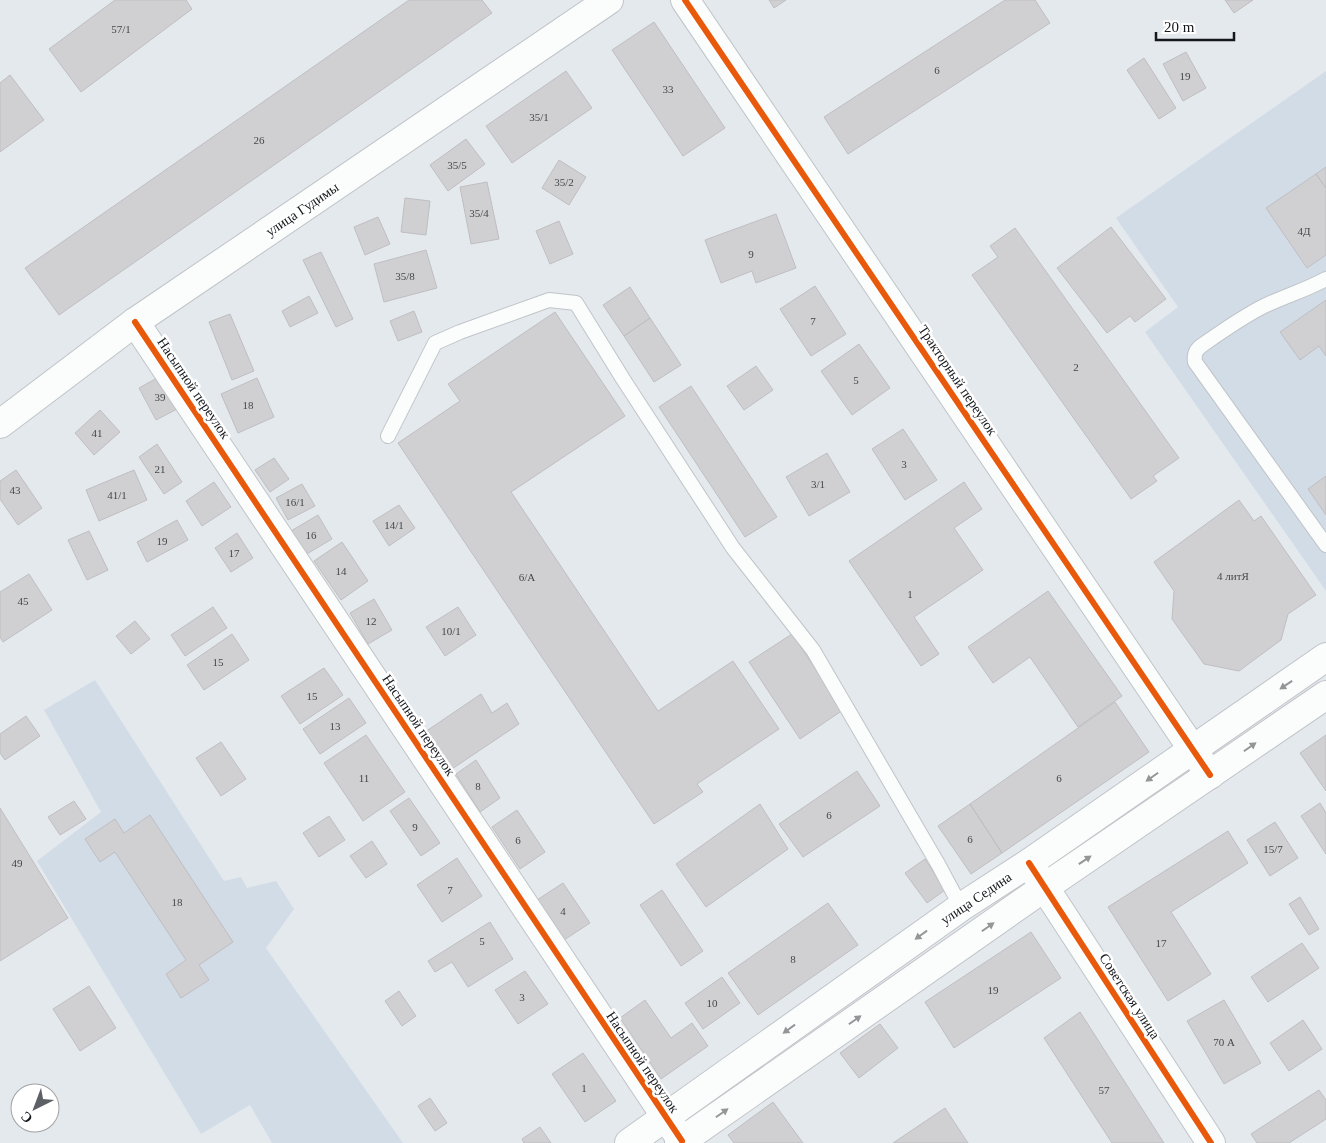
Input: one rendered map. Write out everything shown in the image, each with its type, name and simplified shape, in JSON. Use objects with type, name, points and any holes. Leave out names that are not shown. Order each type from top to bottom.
[{"type":"street","name":"улица Гудимы","points":[[0,424],[136,322],[609,0]]},
{"type":"street","name":"Тракторный переулок","points":[[685,0],[1210,775]]},
{"type":"street","name":"Насыпной переулок","points":[[136,322],[680,1142]]},
{"type":"street","name":"улица Седина","points":[[629,1143],[961,907],[1029,863],[1326,657]]},
{"type":"street","points":[[680,1142],[1326,695]]},
{"type":"street","name":"Советская улица","points":[[1029,863],[1211,1143]]},
{"type":"lane","points":[[1326,279],[1288,295],[1243,318],[1201,346],[1194,356],[1195,362],[1326,545]]},
{"type":"lane","points":[[388,436],[435,343],[549,300],[576,304],[622,380],[733,548],[813,650],[938,864],[961,907]]},
{"type":"shaded area","points":[[1326,71],[1326,591],[1145,332],[1178,307],[1116,218]]},
{"type":"shaded area","points":[[95,680],[224,881],[241,877],[247,888],[276,881],[294,909],[266,948],[403,1143],[272,1143],[250,1105],[201,1134],[37,861],[101,812],[44,710]]},
{"type":"building","points":[[115,0],[186,0],[192,9],[81,92],[49,49]]},
{"type":"building","points":[[409,0],[482,0],[492,13],[59,315],[25,268]]},
{"type":"building","points":[[769,0],[786,0],[774,8]]},
{"type":"building","points":[[1005,0],[1035,0],[1050,23],[848,154],[824,117]]},
{"type":"building","points":[[1225,0],[1253,0],[1234,13]]},
{"type":"building","points":[[654,22],[725,128],[683,156],[612,50]]},
{"type":"building","points":[[1186,52],[1206,88],[1183,101],[1163,64]]},
{"type":"building","points":[[1144,58],[1176,108],[1159,119],[1127,70]]},
{"type":"building","points":[[566,71],[592,108],[512,163],[486,126]]},
{"type":"building","points":[[10,75],[44,120],[0,152],[0,83]]},
{"type":"building","points":[[466,139],[485,164],[448,191],[430,165]]},
{"type":"building","points":[[559,160],[586,177],[569,205],[542,188]]},
{"type":"building","points":[[1326,167],[1326,188],[1316,174]]},
{"type":"building","points":[[1316,174],[1326,188],[1326,255],[1307,268],[1266,208]]},
{"type":"building","points":[[487,182],[499,239],[471,244],[460,187]]},
{"type":"building","points":[[405,198],[430,201],[426,235],[401,232]]},
{"type":"building","points":[[776,214],[796,268],[756,283],[752,271],[721,283],[705,240]]},
{"type":"building","points":[[378,217],[390,244],[365,255],[354,227]]},
{"type":"building","points":[[559,221],[573,254],[550,264],[536,231]]},
{"type":"building","points":[[1111,227],[1166,299],[1135,322],[1130,316],[1107,333],[1057,268]]},
{"type":"building","points":[[1015,228],[1179,458],[1153,476],[1157,481],[1131,499],[972,275],[998,257],[990,246]]},
{"type":"building","points":[[426,250],[437,288],[384,302],[374,264]]},
{"type":"building","points":[[321,252],[353,319],[336,327],[303,260]]},
{"type":"building","points":[[815,286],[846,334],[811,356],[780,309]]},
{"type":"building","points":[[630,287],[650,318],[624,336],[603,305]]},
{"type":"building","points":[[309,296],[318,313],[290,327],[282,311]]},
{"type":"building","points":[[1326,300],[1326,356],[1319,346],[1300,360],[1280,332]]},
{"type":"building","points":[[414,311],[422,332],[398,341],[390,321]]},
{"type":"building","points":[[555,312],[625,416],[511,492],[658,711],[733,661],[779,729],[697,784],[703,792],[654,824],[398,443],[460,401],[448,384]]},
{"type":"building","points":[[230,314],[254,371],[232,380],[209,322]]},
{"type":"building","points":[[650,318],[681,365],[654,382],[624,336]]},
{"type":"building","points":[[859,344],[890,388],[852,415],[821,371]]},
{"type":"building","points":[[756,366],[773,390],[744,410],[727,386]]},
{"type":"building","points":[[164,374],[181,407],[156,420],[139,388]]},
{"type":"building","points":[[257,378],[274,417],[238,433],[221,394]]},
{"type":"building","points":[[691,386],[777,517],[745,537],[659,407]]},
{"type":"building","points":[[100,410],[120,432],[94,455],[75,433]]},
{"type":"building","points":[[903,429],[937,480],[905,500],[872,449]]},
{"type":"building","points":[[157,444],[182,482],[164,494],[139,457]]},
{"type":"building","points":[[827,453],[850,492],[809,516],[786,477]]},
{"type":"building","points":[[274,458],[289,479],[270,492],[255,470]]},
{"type":"building","points":[[16,470],[42,508],[18,525],[0,499],[0,481]]},
{"type":"building","points":[[134,470],[147,500],[99,521],[86,490]]},
{"type":"building","points":[[1326,476],[1326,515],[1308,489]]},
{"type":"building","points":[[214,482],[231,507],[202,526],[186,501]]},
{"type":"building","points":[[964,482],[982,509],[954,528],[983,570],[914,617],[939,654],[921,666],[849,561]]},
{"type":"building","points":[[302,484],[315,506],[288,520],[276,498]]},
{"type":"building","points":[[1239,500],[1254,521],[1261,516],[1316,595],[1288,614],[1281,640],[1239,671],[1204,664],[1172,619],[1174,591],[1154,562]]},
{"type":"building","points":[[399,505],[415,528],[389,546],[373,521]]},
{"type":"building","points":[[318,515],[332,539],[305,555],[291,531]]},
{"type":"building","points":[[177,520],[188,540],[147,562],[137,542]]},
{"type":"building","points":[[89,531],[108,570],[87,580],[68,540]]},
{"type":"building","points":[[237,533],[253,558],[231,572],[215,548]]},
{"type":"building","points":[[342,542],[368,581],[341,600],[314,561]]},
{"type":"building","points":[[29,574],[52,610],[3,642],[0,637],[0,592]]},
{"type":"building","points":[[1048,591],[1122,696],[1078,727],[1030,657],[993,683],[968,647]]},
{"type":"building","points":[[374,599],[392,630],[368,644],[350,613]]},
{"type":"building","points":[[213,607],[227,628],[185,656],[171,635]]},
{"type":"building","points":[[458,607],[476,635],[445,656],[426,627]]},
{"type":"building","points":[[135,621],[150,639],[131,654],[116,636]]},
{"type":"building","points":[[232,634],[249,660],[204,690],[187,665]]},
{"type":"building","points":[[792,634],[843,710],[800,739],[749,662]]},
{"type":"building","points":[[324,668],[343,695],[300,724],[281,696]]},
{"type":"building","points":[[481,694],[492,713],[507,703],[519,724],[449,771],[425,732]]},
{"type":"building","points":[[349,698],[366,723],[320,754],[303,729]]},
{"type":"building","points":[[1115,702],[1149,752],[1002,853],[970,804]]},
{"type":"building","points":[[26,716],[40,736],[5,760],[0,753],[0,734]]},
{"type":"building","points":[[366,735],[405,792],[363,821],[324,763]]},
{"type":"building","points":[[1326,735],[1326,791],[1300,753]]},
{"type":"building","points":[[221,742],[246,779],[221,796],[196,758]]},
{"type":"building","points":[[476,760],[500,798],[480,812],[456,774]]},
{"type":"building","points":[[857,771],[880,806],[803,857],[779,824]]},
{"type":"building","points":[[409,798],[440,843],[421,856],[390,811]]},
{"type":"building","points":[[74,801],[86,819],[60,835],[48,817]]},
{"type":"building","points":[[1320,803],[1326,813],[1326,854],[1301,816]]},
{"type":"building","points":[[760,804],[788,849],[706,907],[676,864]]},
{"type":"building","points":[[970,804],[1002,853],[971,874],[938,826]]},
{"type":"building","points":[[0,808],[68,918],[0,961]]},
{"type":"building","points":[[517,810],[545,852],[520,869],[492,827]]},
{"type":"building","points":[[150,815],[233,942],[199,965],[209,980],[181,998],[166,974],[186,960],[115,852],[100,862],[85,839],[115,819],[124,833]]},
{"type":"building","points":[[329,816],[345,840],[319,857],[303,833]]},
{"type":"building","points":[[1275,822],[1298,858],[1270,876],[1247,840]]},
{"type":"building","points":[[1228,831],[1248,863],[1171,912],[1211,974],[1168,1001],[1108,907]]},
{"type":"building","points":[[372,841],[387,864],[366,878],[350,856]]},
{"type":"building","points":[[457,858],[482,896],[442,922],[417,885]]},
{"type":"building","points":[[925,859],[945,890],[927,903],[905,873]]},
{"type":"building","points":[[563,883],[590,923],[564,940],[537,900]]},
{"type":"building","points":[[662,890],[703,951],[681,966],[640,905]]},
{"type":"building","points":[[1300,897],[1319,929],[1309,935],[1289,904]]},
{"type":"building","points":[[828,903],[858,945],[758,1015],[728,973]]},
{"type":"building","points":[[490,922],[513,959],[468,987],[452,962],[435,972],[428,961]]},
{"type":"building","points":[[1031,932],[1061,978],[954,1048],[925,1002]]},
{"type":"building","points":[[1302,943],[1319,968],[1268,1002],[1251,977]]},
{"type":"building","points":[[525,971],[548,1004],[518,1024],[495,990]]},
{"type":"building","points":[[722,977],[740,1003],[703,1029],[685,1003]]},
{"type":"building","points":[[89,986],[116,1028],[80,1051],[53,1009]]},
{"type":"building","points":[[399,991],[416,1016],[402,1026],[385,1001]]},
{"type":"building","points":[[645,1000],[671,1038],[692,1023],[708,1046],[661,1079],[620,1018]]},
{"type":"building","points":[[1224,1000],[1261,1063],[1224,1084],[1187,1021]]},
{"type":"building","points":[[1080,1012],[1164,1143],[1112,1143],[1044,1038]]},
{"type":"building","points":[[1303,1020],[1322,1049],[1289,1071],[1270,1043]]},
{"type":"building","points":[[880,1024],[898,1048],[859,1078],[840,1053]]},
{"type":"building","points":[[583,1053],[616,1101],[585,1122],[552,1074]]},
{"type":"building","points":[[1319,1090],[1326,1100],[1326,1119],[1289,1143],[1257,1143],[1251,1134]]},
{"type":"building","points":[[430,1098],[447,1123],[435,1131],[418,1106]]},
{"type":"building","points":[[773,1102],[803,1143],[734,1143],[728,1135]]},
{"type":"building","points":[[945,1108],[968,1143],[893,1143]]},
{"type":"building","points":[[540,1127],[551,1143],[524,1143],[522,1139]]},
{"type":"cycle path","points":[[685,0],[1210,775]]},
{"type":"cycle path","points":[[135,322],[682,1141]]},
{"type":"cycle path","points":[[1029,863],[1211,1143]]}]
